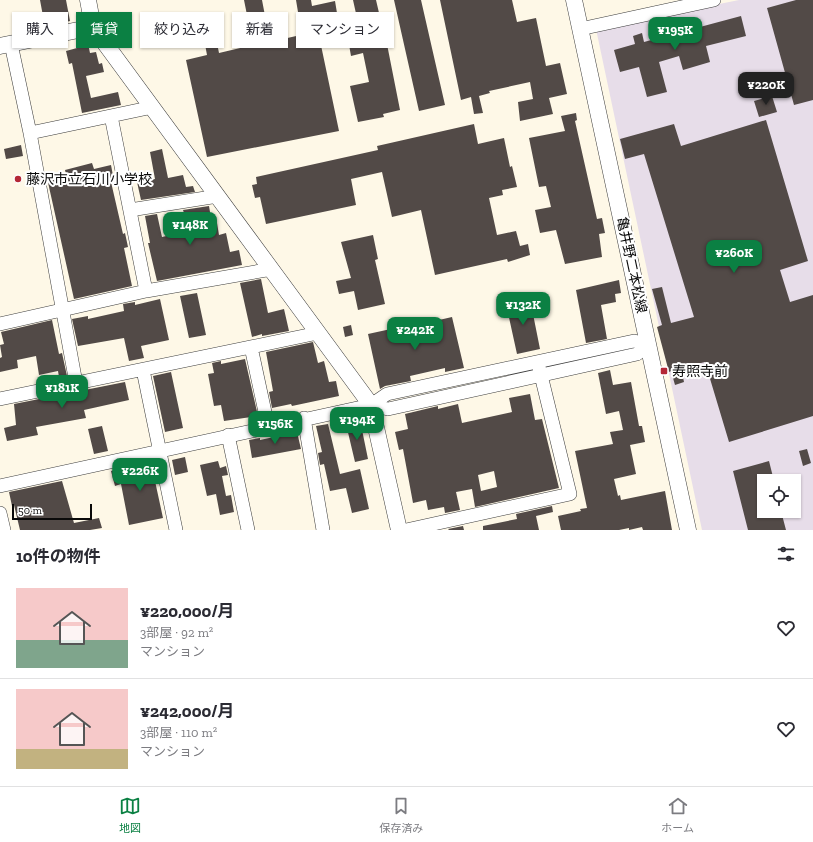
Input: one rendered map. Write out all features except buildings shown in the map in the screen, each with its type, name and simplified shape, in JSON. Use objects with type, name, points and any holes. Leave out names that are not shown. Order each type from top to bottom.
[{"type":"street","points":[[88,0],[90,12]]},
{"type":"street","name":"亀井野二本松線","points":[[574,0],[688,530]]},
{"type":"street","points":[[580,29],[714,0]]},
{"type":"street","points":[[76,31],[6,45],[30,133],[76,383]]},
{"type":"street","points":[[108,48],[371,405],[399,530]]},
{"type":"street","points":[[30,133],[152,107]]},
{"type":"street","points":[[111,116],[146,292]]},
{"type":"street","points":[[130,210],[218,196]]},
{"type":"street","points":[[0,324],[146,292],[272,269]]},
{"type":"street","points":[[0,399],[318,333]]},
{"type":"street","points":[[0,486],[304,418],[371,405],[388,409],[540,369],[637,354],[649,345]]},
{"type":"street","points":[[251,347],[268,426]]},
{"type":"street","points":[[406,530],[570,494],[540,369]]},
{"type":"street","points":[[143,370],[176,530]]},
{"type":"street","points":[[304,418],[323,530]]},
{"type":"street","points":[[228,435],[248,530]]},
{"type":"street","points":[[0,513],[4,530]]},
{"type":"shaded area","points":[[739,0],[813,0],[813,530],[702,530],[596,29]]},
{"type":"place","name":"藤沢市立石川小学校","points":[[18,179]]},
{"type":"place","name":"寿照寺前","points":[[664,371]]}]
